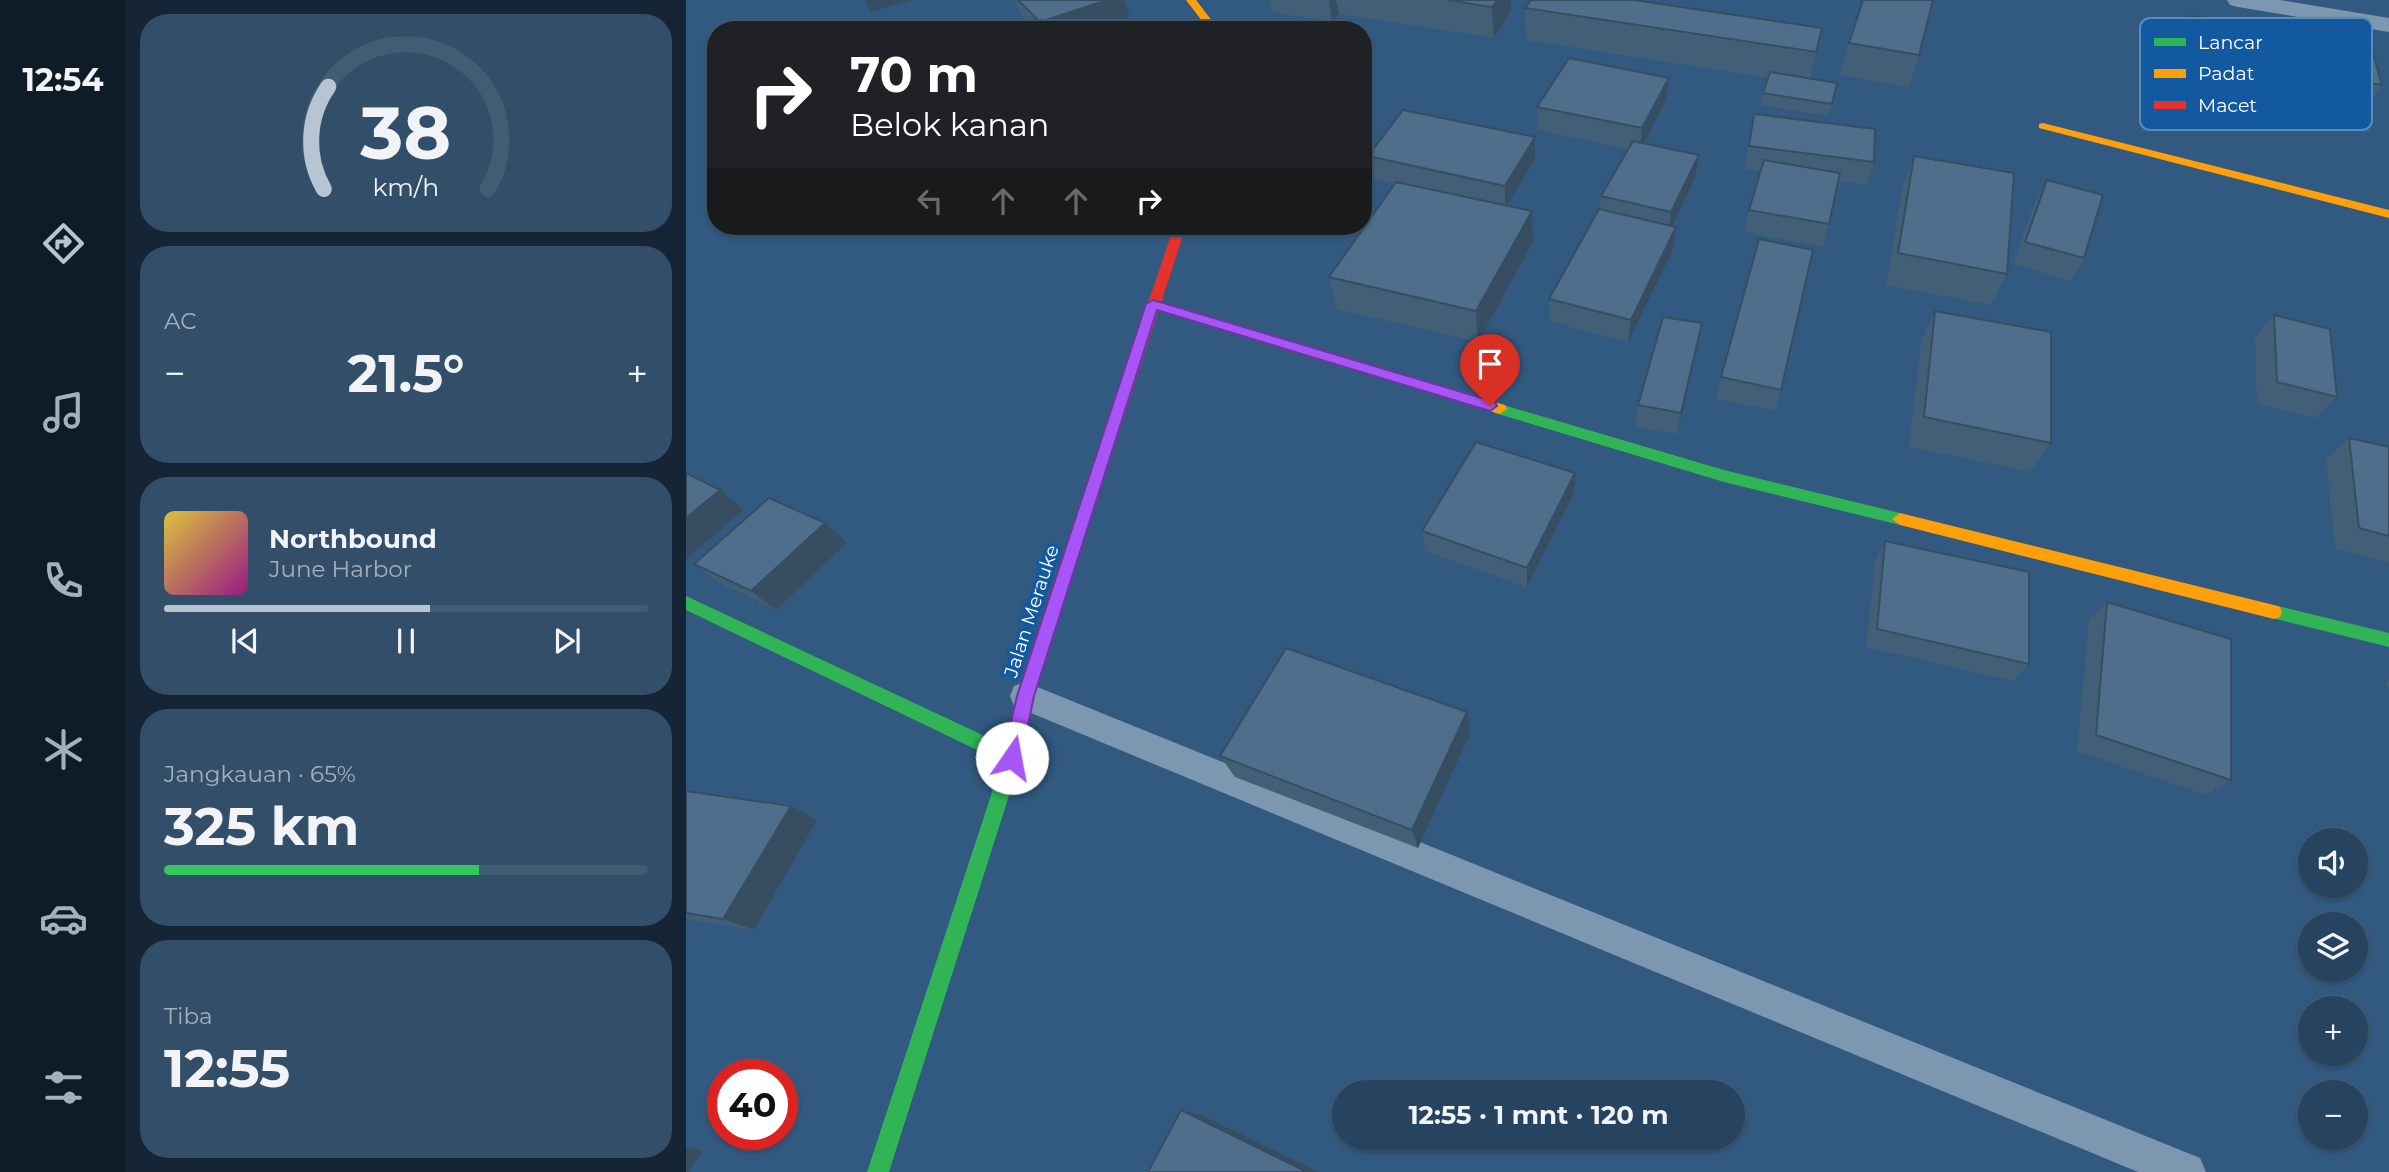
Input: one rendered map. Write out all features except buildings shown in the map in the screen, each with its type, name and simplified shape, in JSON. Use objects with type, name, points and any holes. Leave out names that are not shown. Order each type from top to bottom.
[{"type":"street","points":[[1191,0],[1207,21]]},
{"type":"street","points":[[2238,0],[2347,18]]},
{"type":"street","points":[[2043,126],[2389,214]]},
{"type":"street","name":"Jalan Merauke","points":[[878,1172],[1012,758],[1026,696],[1177,235]]},
{"type":"street","points":[[1153,304],[1724,476],[2389,640]]},
{"type":"street","points":[[686,603],[1012,758]]},
{"type":"lane","points":[[1026,696],[2186,1172]]},
{"type":"traffic: fast","points":[[1500,409],[1724,476],[1900,519]]},
{"type":"traffic: fast","points":[[878,1172],[1012,758],[1025,696],[1078,534]]},
{"type":"traffic: fast","points":[[686,603],[1012,758]]},
{"type":"traffic: fast","points":[[2274,612],[2389,640]]},
{"type":"traffic: slow","points":[[1191,0],[1207,21]]},
{"type":"traffic: slow","points":[[2043,126],[2389,214]]},
{"type":"traffic: slow","points":[[1153,304],[1500,409]]},
{"type":"traffic: slow","points":[[1900,519],[2274,612]]},
{"type":"traffic: jam","points":[[1078,534],[1177,235]]},
{"type":"route","points":[[1012,758],[1026,696],[1153,304],[1490,406]]}]
